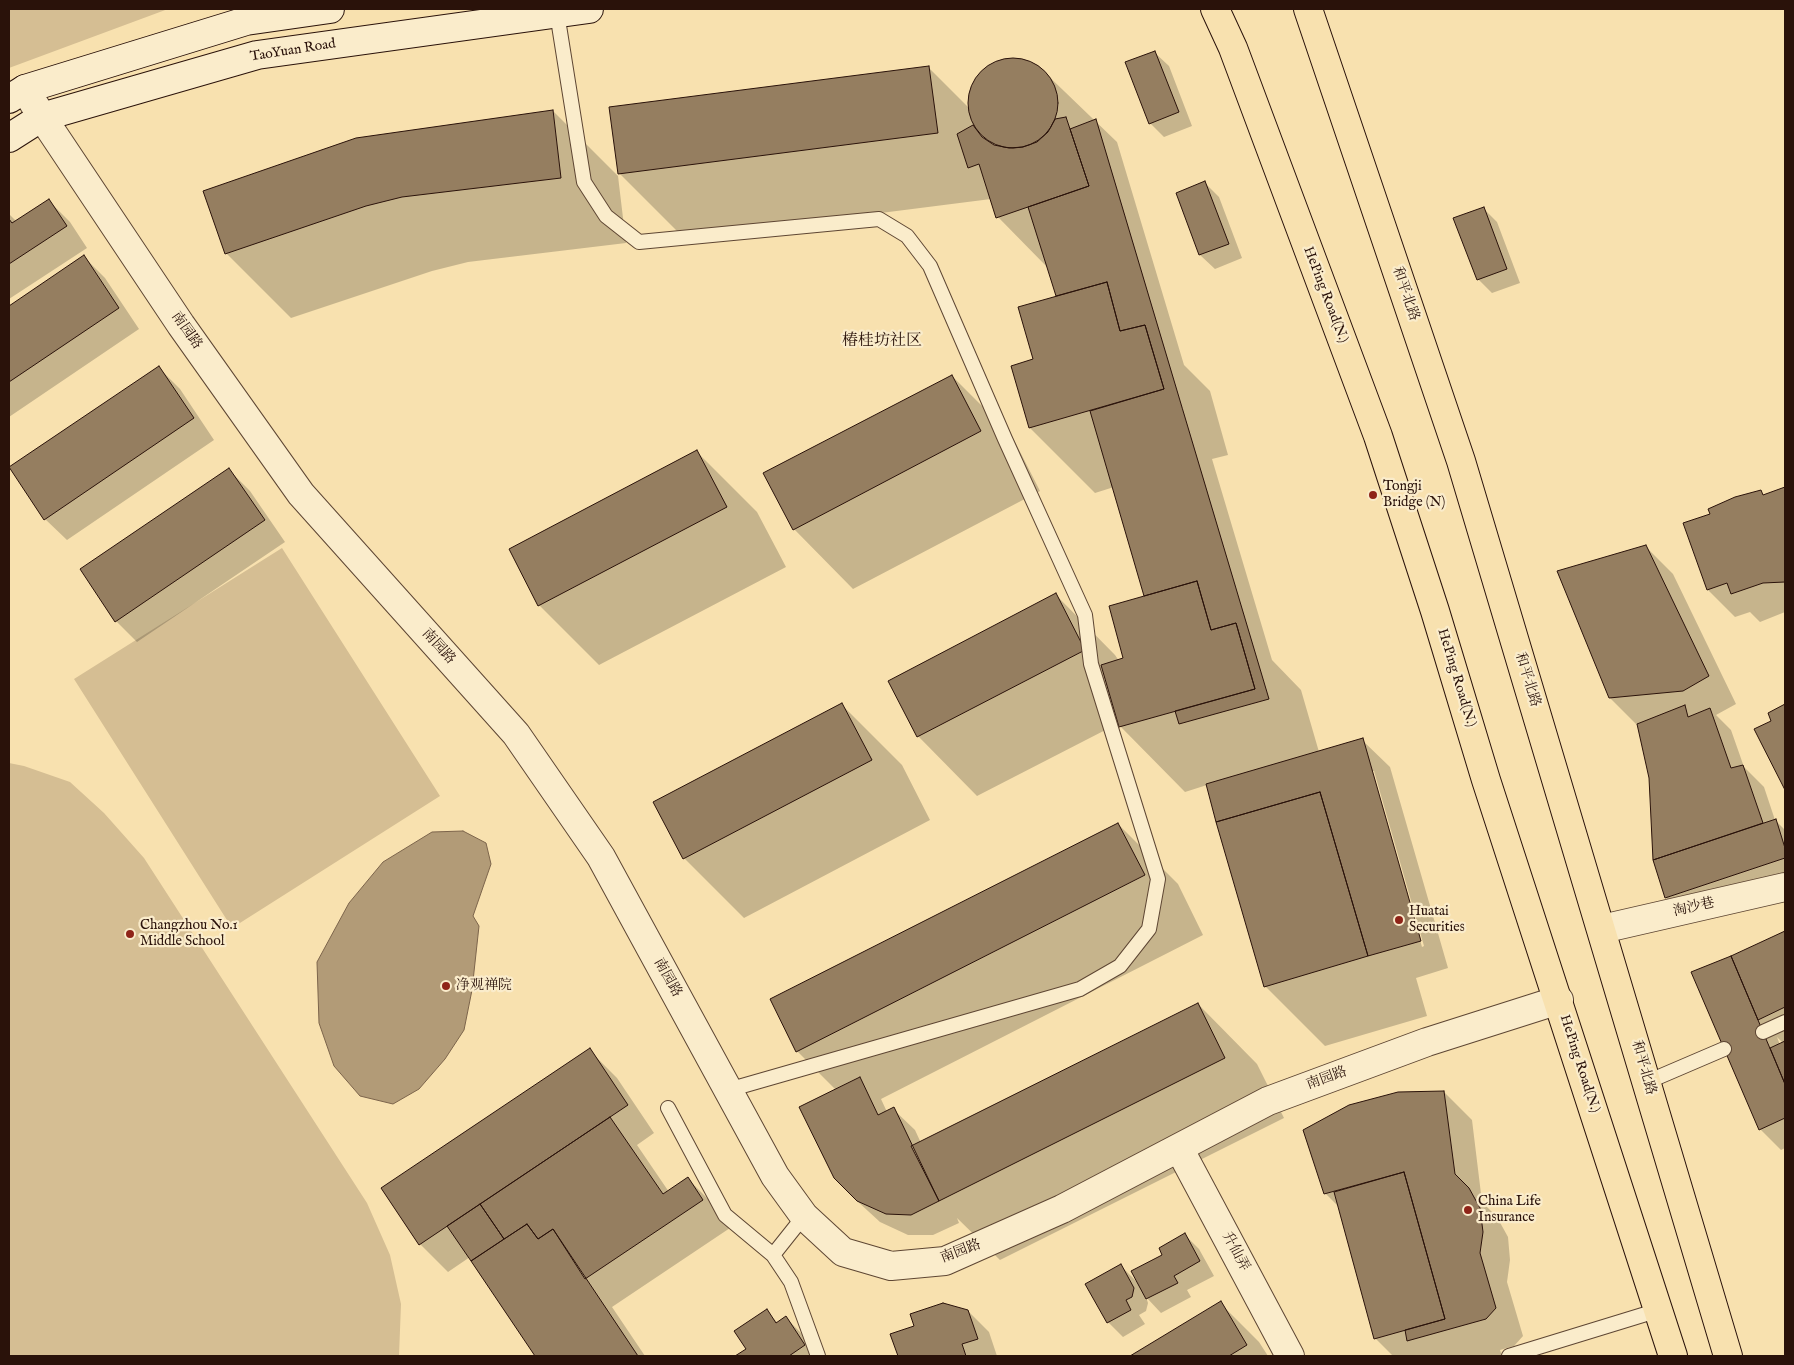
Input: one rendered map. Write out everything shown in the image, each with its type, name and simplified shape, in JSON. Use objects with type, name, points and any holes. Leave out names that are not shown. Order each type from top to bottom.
[{"type":"main road","name":"HePing Road(N.)","points":[[1214,9],[1233,48],[1378,436],[1435,610],[1486,780],[1673,1356]]},
{"type":"main road","name":"和平北路","points":[[1308,9],[1461,461],[1602,928],[1728,1356]]},
{"type":"street","points":[[17,94],[246,21],[292,12],[330,9]]},
{"type":"street","name":"TaoYuan Road","points":[[9,138],[42,118],[257,55],[589,9]]},
{"type":"street","name":"南园路","points":[[17,94],[42,118],[181,325],[301,494],[516,734],[602,857],[775,1176],[804,1216],[843,1252],[891,1266],[945,1261],[1062,1209],[1268,1101],[1427,1042],[1559,1000]]},
{"type":"street","name":"淘沙巷","points":[[1602,928],[1785,887]]},
{"type":"street","name":"升仙弄","points":[[1180,1148],[1290,1356]]},
{"type":"lane","points":[[557,13],[584,182],[606,216],[639,242],[879,219],[907,236],[930,266],[1005,440],[1085,615],[1091,664],[1158,878],[1149,929],[1120,966],[1080,989],[728,1090]]},
{"type":"lane","points":[[1763,1032],[1785,1022]]},
{"type":"lane","points":[[1647,1082],[1724,1049]]},
{"type":"lane","points":[[668,1108],[725,1215],[773,1255],[791,1282],[818,1356]]},
{"type":"lane","points":[[773,1255],[804,1216]]},
{"type":"lane","points":[[1509,1356],[1659,1310]]},
{"type":"shaded area","points":[[9,9],[168,9],[9,68]]},
{"type":"shaded area","points":[[282,548],[440,796],[232,928],[74,679]]},
{"type":"shaded area","points":[[9,763],[24,766],[70,782],[104,813],[144,858],[367,1203],[390,1255],[401,1304],[399,1356],[9,1356]]},
{"type":"shaded area","points":[[463,831],[486,843],[491,864],[473,916],[479,926],[472,990],[464,1030],[445,1059],[419,1089],[393,1104],[360,1096],[334,1066],[319,1023],[317,962],[349,903],[383,862],[432,832]]},
{"type":"building","points":[[1155,51],[1179,112],[1149,124],[1125,62]]},
{"type":"building","points":[[1013,58],[1030,61],[1045,71],[1055,86],[1058,103],[1055,120],[1045,135],[1030,145],[1013,148],[996,145],[981,135],[971,120],[968,103],[971,86],[981,71],[996,61]]},
{"type":"building","points":[[929,66],[938,133],[618,174],[609,107]]},
{"type":"building","points":[[553,110],[561,178],[402,197],[366,206],[225,254],[203,191],[356,138]]},
{"type":"building","points":[[1066,117],[1089,186],[996,218],[979,164],[968,168],[957,134],[973,125],[982,137],[994,145],[1009,148],[1023,147],[1037,142],[1048,132],[1055,119]]},
{"type":"building","points":[[1096,119],[1269,699],[1179,724],[1175,711],[1255,689],[1236,623],[1211,630],[1197,581],[1144,596],[1090,411],[1164,389],[1145,325],[1120,331],[1107,282],[1056,296],[1028,207],[1089,186],[1070,129]]},
{"type":"building","points":[[1205,181],[1229,244],[1199,255],[1176,193]]},
{"type":"building","points":[[49,199],[67,226],[9,264],[9,219],[12,223]]},
{"type":"building","points":[[1484,207],[1507,269],[1477,280],[1453,218]]},
{"type":"building","points":[[84,255],[119,308],[9,382],[9,306]]},
{"type":"building","points":[[1107,282],[1120,331],[1145,325],[1164,389],[1029,428],[1011,366],[1033,359],[1018,307]]},
{"type":"building","points":[[159,366],[194,418],[44,520],[9,467]]},
{"type":"building","points":[[952,375],[981,431],[793,530],[763,473]]},
{"type":"building","points":[[697,450],[727,507],[538,606],[509,549]]},
{"type":"building","points":[[229,468],[265,520],[115,622],[80,569]]},
{"type":"building","points":[[1785,487],[1785,582],[1763,583],[1731,594],[1727,583],[1707,590],[1683,523],[1710,514],[1708,509],[1735,497],[1761,490],[1763,495]]},
{"type":"building","points":[[1646,545],[1709,676],[1683,691],[1609,698],[1557,571]]},
{"type":"building","points":[[1197,581],[1211,630],[1236,623],[1255,689],[1119,727],[1101,665],[1123,658],[1109,606]]},
{"type":"building","points":[[1056,593],[1085,650],[917,737],[888,681]]},
{"type":"building","points":[[842,703],[872,760],[683,859],[653,802]]},
{"type":"building","points":[[1785,704],[1785,790],[1754,729],[1771,721],[1768,713]]},
{"type":"building","points":[[1685,705],[1688,717],[1710,708],[1731,768],[1743,765],[1763,823],[1653,860],[1649,778],[1637,724]]},
{"type":"building","points":[[1363,738],[1421,941],[1368,956],[1320,792],[1216,822],[1206,784]]},
{"type":"building","points":[[1320,792],[1368,956],[1264,987],[1216,822]]},
{"type":"building","points":[[1776,819],[1785,848],[1785,858],[1665,898],[1653,860]]},
{"type":"building","points":[[1118,823],[1145,875],[796,1052],[770,999]]},
{"type":"building","points":[[1785,931],[1785,1007],[1758,1020],[1731,956]]},
{"type":"building","points":[[1731,956],[1785,1084],[1785,1118],[1759,1130],[1691,972]]},
{"type":"building","points":[[1198,1003],[1225,1058],[939,1201],[911,1146]]},
{"type":"building","points":[[1785,1041],[1785,1084],[1770,1048]]},
{"type":"building","points":[[590,1048],[628,1105],[419,1245],[381,1188]]},
{"type":"building","points":[[860,1077],[878,1115],[894,1107],[939,1201],[911,1215],[886,1214],[857,1201],[834,1178],[799,1107]]},
{"type":"building","points":[[1444,1091],[1455,1174],[1469,1188],[1480,1208],[1483,1232],[1480,1253],[1496,1308],[1486,1319],[1407,1341],[1405,1330],[1445,1319],[1404,1172],[1324,1194],[1303,1130],[1349,1105],[1398,1092]]},
{"type":"building","points":[[610,1117],[663,1194],[688,1177],[703,1200],[585,1279],[553,1229],[538,1239],[527,1224],[504,1239],[480,1204]]},
{"type":"building","points":[[1404,1172],[1445,1319],[1374,1339],[1334,1192]]},
{"type":"building","points":[[480,1204],[504,1239],[471,1261],[447,1226]]},
{"type":"building","points":[[527,1224],[538,1239],[553,1229],[638,1356],[535,1356],[471,1261]]},
{"type":"building","points":[[1185,1233],[1200,1261],[1174,1276],[1178,1283],[1146,1299],[1131,1271],[1162,1255],[1159,1248]]},
{"type":"building","points":[[1121,1264],[1134,1288],[1132,1297],[1126,1300],[1131,1310],[1107,1323],[1085,1284]]},
{"type":"building","points":[[1221,1301],[1247,1345],[1229,1356],[1130,1356]]},
{"type":"building","points":[[943,1303],[968,1310],[978,1339],[962,1344],[966,1356],[898,1356],[890,1334],[914,1326],[910,1314]]},
{"type":"building","points":[[767,1309],[776,1323],[786,1316],[805,1345],[789,1356],[735,1356],[746,1349],[734,1331]]},
{"type":"place","name":"Tongji Bridge (N)","points":[[1373,495]]},
{"type":"place","name":"Huatai Securities","points":[[1399,920]]},
{"type":"place","name":"Changzhou No.1 Middle School","points":[[130,934]]},
{"type":"place","name":"净观禅院","points":[[446,986]]},
{"type":"place","name":"China Life Insurance","points":[[1468,1210]]},
{"type":"district","name":"椿桂坊社区","points":[[882,342]]}]
